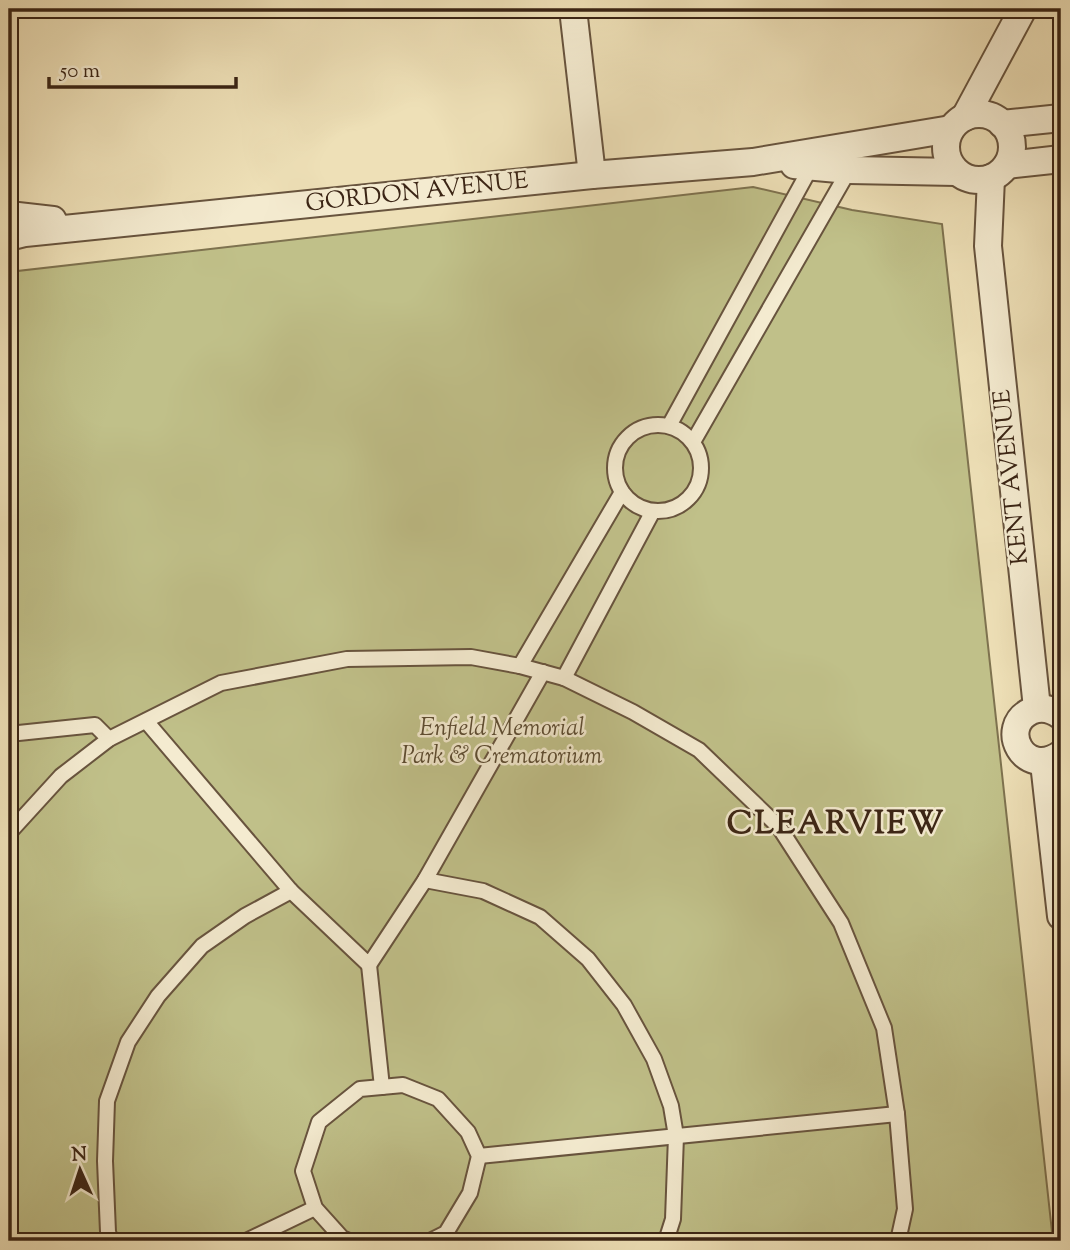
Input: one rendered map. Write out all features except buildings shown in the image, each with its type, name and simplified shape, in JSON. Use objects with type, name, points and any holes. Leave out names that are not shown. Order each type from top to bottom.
[{"type":"street","points":[[573,9],[592,175]]},
{"type":"street","points":[[977,121],[1009,133],[1012,143],[1011,155],[981,174],[949,162],[947,140],[977,121],[993,66],[1023,9]]},
{"type":"street","name":"GORDON AVENUE","points":[[9,237],[592,175],[753,162],[977,121],[1061,118]]},
{"type":"street","name":"GORDON AVENUE","points":[[753,162],[849,170],[981,174],[1061,159]]},
{"type":"street","name":"KENT AVENUE","points":[[981,174],[1049,712]]},
{"type":"street","name":"GORDON AVENUE","points":[[9,215],[44,218],[82,228]]},
{"type":"street","points":[[1049,712],[1026,713],[1017,723],[1015,742],[1025,757],[1034,761],[1053,758],[1061,916]]},
{"type":"lane","points":[[668,426],[811,167]]},
{"type":"lane","points":[[693,442],[849,170]]},
{"type":"lane","points":[[668,426],[682,432],[693,442],[701,465],[700,478],[695,490],[678,506],[653,511],[630,501],[622,492],[615,470],[620,448],[626,438],[646,427],[668,426]]},
{"type":"lane","points":[[520,666],[622,492]]},
{"type":"lane","points":[[564,678],[653,511]]},
{"type":"lane","points":[[9,833],[61,776],[109,739],[221,683],[347,659],[471,656],[564,678],[633,712],[699,750],[779,827],[841,923],[884,1028],[897,1114],[905,1209],[898,1241]]},
{"type":"lane","points":[[382,1087],[369,965],[425,880],[543,672]]},
{"type":"lane","points":[[146,721],[291,891],[369,965]]},
{"type":"lane","points":[[9,734],[95,725],[109,739]]},
{"type":"lane","points":[[425,880],[483,891],[540,917],[588,959],[624,1005],[654,1059],[671,1106],[676,1136],[673,1219],[666,1241]]},
{"type":"lane","points":[[111,1241],[108,1232],[105,1161],[107,1101],[128,1042],[158,996],[202,946],[245,916],[291,891]]},
{"type":"lane","points":[[349,1241],[342,1238],[315,1208],[303,1171],[319,1122],[360,1089],[403,1085],[438,1099],[468,1132],[479,1156],[470,1193],[446,1233],[429,1241]]},
{"type":"lane","points":[[479,1156],[897,1114]]},
{"type":"lane","points":[[246,1241],[315,1208]]},
{"type":"green space","name":"Enfield Memorial Park & Crematorium","points":[[753,187],[852,210],[942,224],[1053,1241],[9,1241],[9,272]]},
{"type":"district","name":"CLEARVIEW","points":[[836,825]]}]
